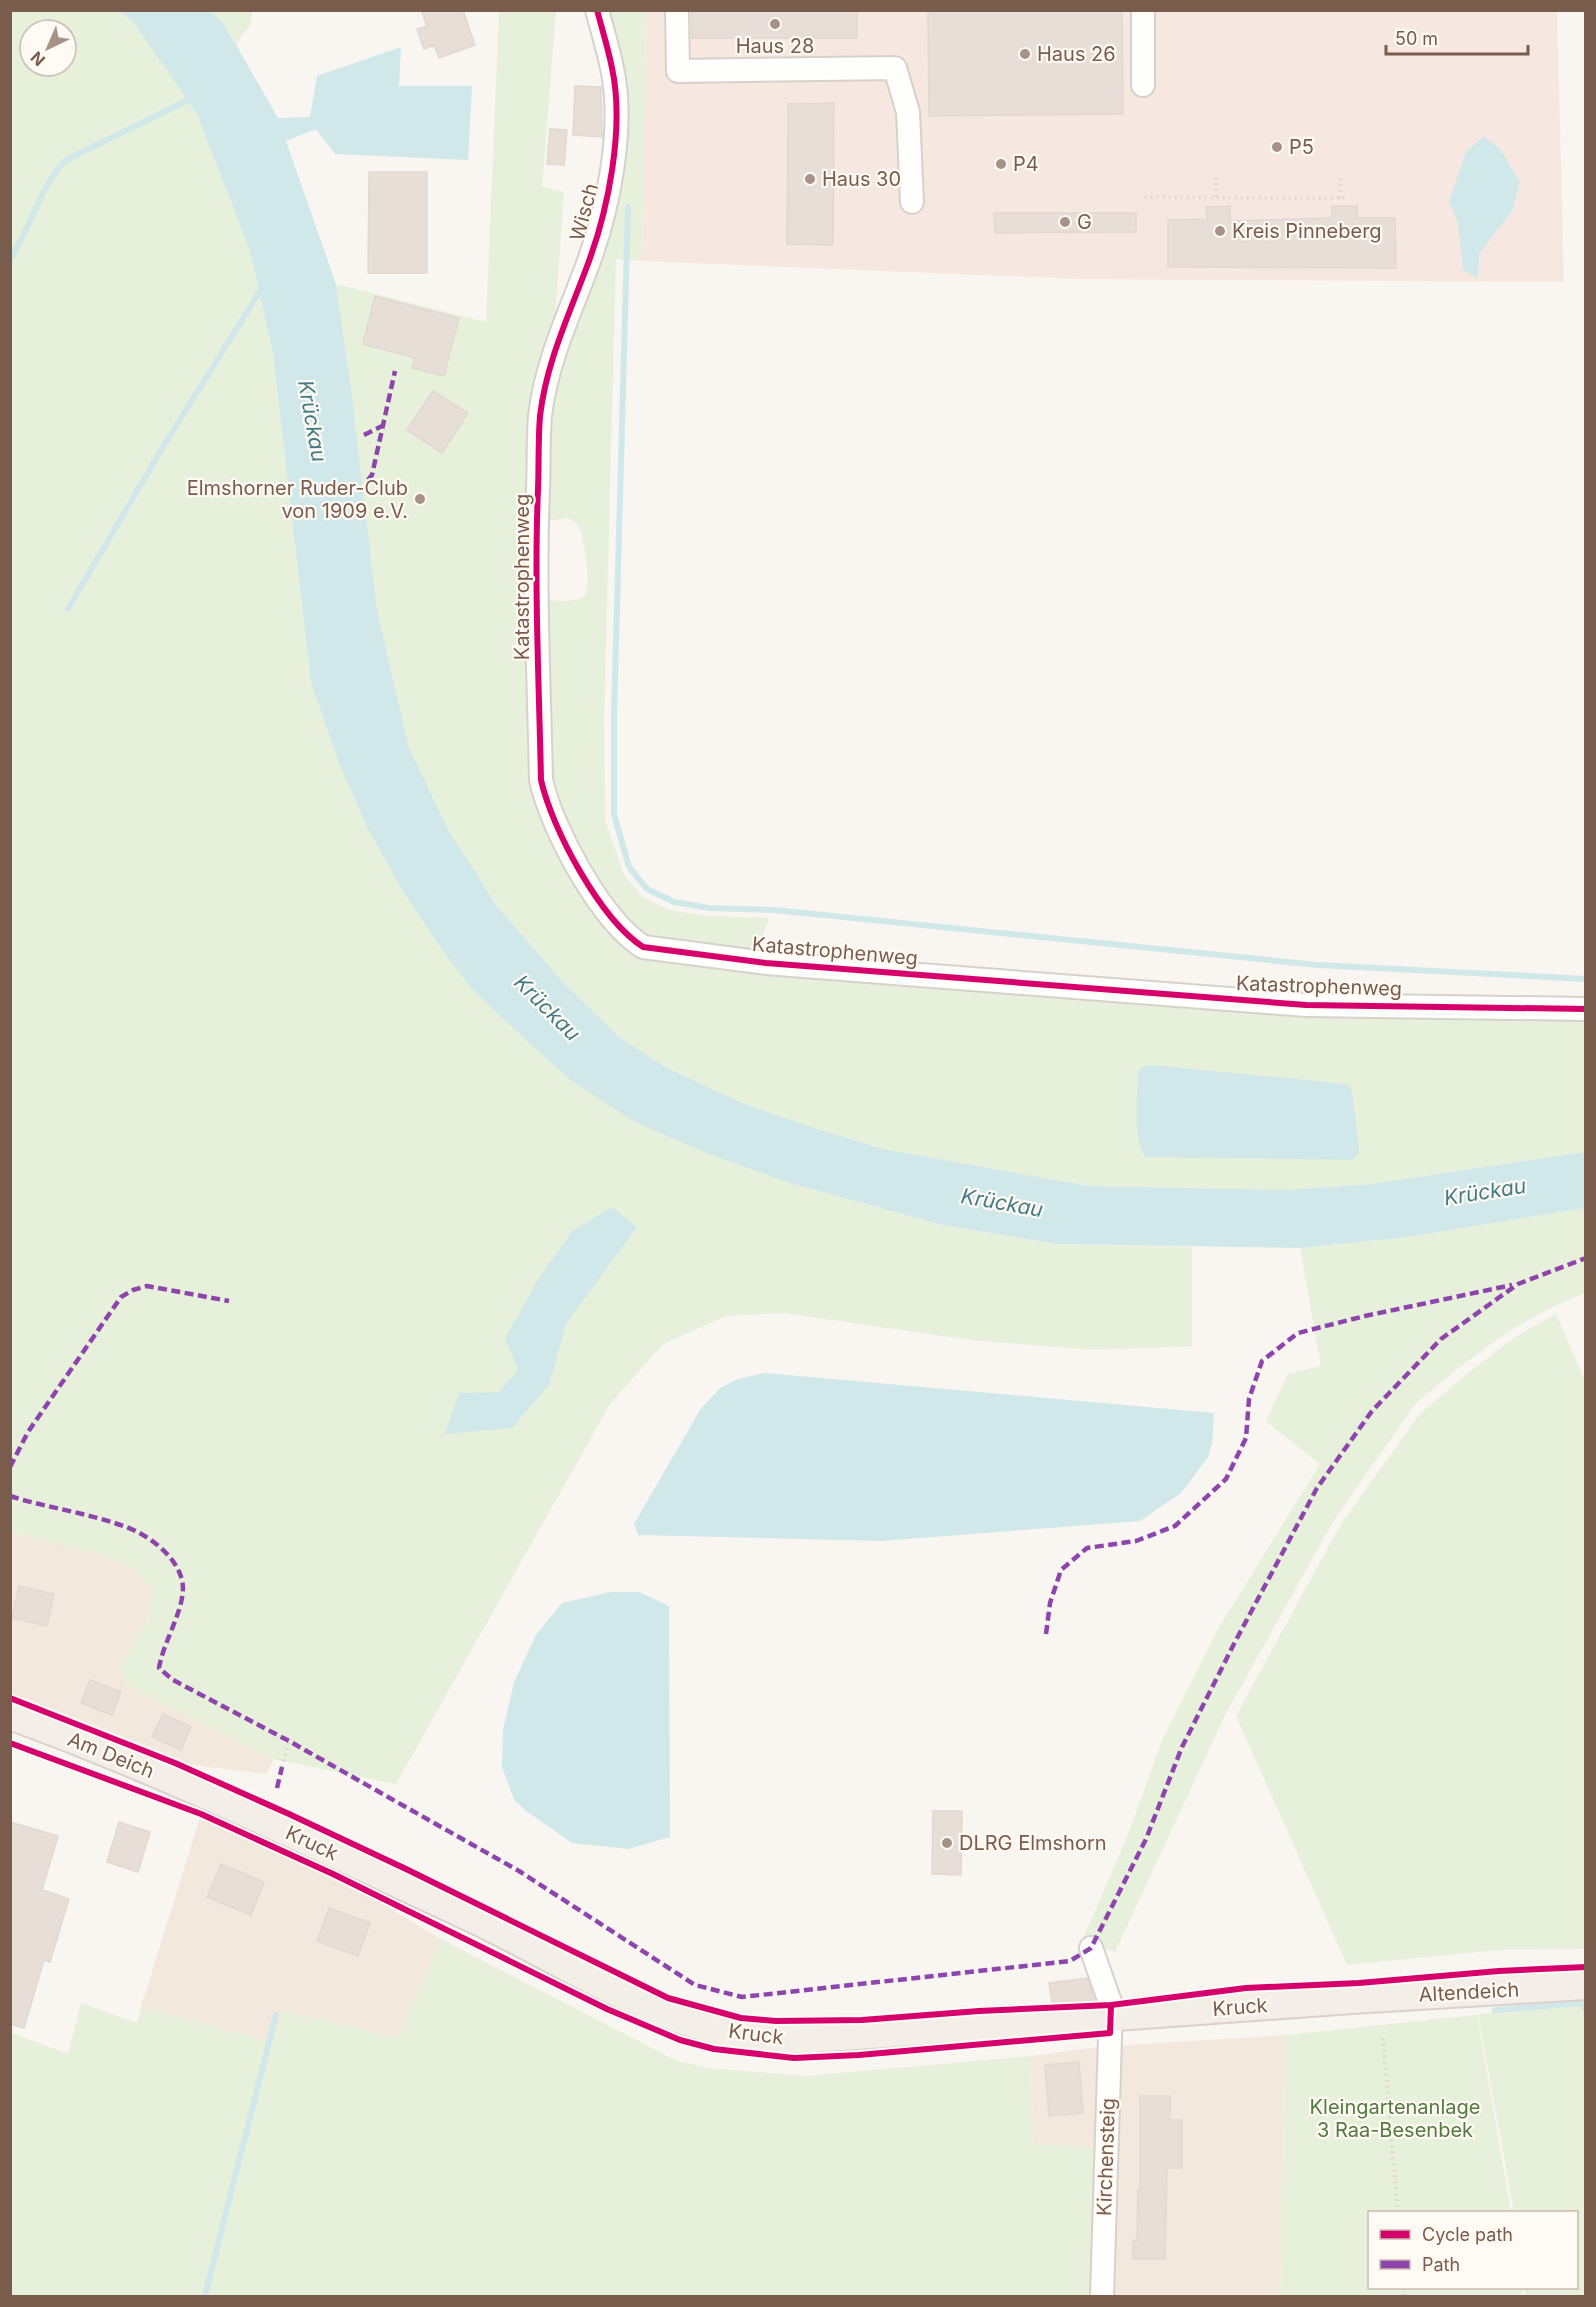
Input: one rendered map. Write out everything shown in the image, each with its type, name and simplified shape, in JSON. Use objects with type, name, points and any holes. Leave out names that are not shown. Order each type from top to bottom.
[{"type":"main road","name":"Am Deich","points":[[10,1715],[211,1795]]},
{"type":"main road","name":"Kruck","points":[[211,1795],[496,1929],[646,2006],[702,2026],[745,2035],[800,2039],[1352,1999]]},
{"type":"main road","name":"Altendeich","points":[[1352,1999],[1586,1985]]},
{"type":"street","name":"Wisch","points":[[540,417],[552,358],[587,266],[602,215],[617,133],[613,70],[597,10]]},
{"type":"street","points":[[677,10],[678,71],[895,68],[908,112],[912,202]]},
{"type":"street","points":[[1143,10],[1143,85]]},
{"type":"street","name":"Katastrophenweg","points":[[540,417],[537,520],[541,780],[546,804],[558,832],[573,857],[612,919],[629,938],[643,947],[766,963],[1306,1005],[1586,1009]]},
{"type":"street","name":"Kirchensteig","points":[[1091,1948],[1111,2005],[1102,2296]]},
{"type":"path","points":[[1216,176],[1216,197]]},
{"type":"path","points":[[1340,198],[1341,177]]},
{"type":"path","points":[[1144,197],[1348,198]]},
{"type":"path","points":[[282,1767],[289,1741]]},
{"type":"path","points":[[1383,2038],[1398,2211]]},
{"type":"shaded area","points":[[646,11],[1557,11],[1564,282],[1080,279],[642,261]]},
{"type":"shaded area","points":[[10,1532],[99,1554],[131,1566],[152,1590],[148,1619],[121,1665],[127,1684],[273,1759],[267,1774],[167,1762],[11,1705]]},
{"type":"shaded area","points":[[201,1814],[333,1874],[441,1939],[399,2038],[284,2011],[272,2043],[141,2007]]},
{"type":"shaded area","points":[[1286,2035],[1280,2296],[1106,2296],[1113,2046]]},
{"type":"shaded area","points":[[1104,2046],[1102,2145],[1094,2147],[1033,2144],[1031,2056]]},
{"type":"green space","points":[[10,11],[120,11],[135,24],[197,113],[250,251],[273,354],[311,683],[338,761],[711,1155],[790,1183],[942,1225],[1057,1244],[1192,1247],[1192,1346],[1094,1350],[970,1340],[784,1313],[726,1316],[663,1344],[610,1404],[396,1784],[273,1759],[127,1684],[121,1665],[148,1619],[152,1590],[131,1566],[99,1554],[11,1532]]},
{"type":"green space","points":[[211,11],[252,11],[251,24],[236,44],[224,24]]},
{"type":"green space","points":[[499,11],[556,11],[542,187],[564,192],[554,331],[534,785],[625,944],[1585,1019],[1585,1152],[1371,1184],[1284,1190],[1089,1186],[883,1149],[742,1103],[665,1067],[618,1036],[562,981],[497,906],[449,831],[409,748],[377,610],[351,388],[336,284],[486,322]]},
{"type":"green space","points":[[607,11],[646,11],[642,261],[616,259],[604,720],[605,820],[624,875],[643,897],[669,910],[704,916],[769,918],[755,956],[639,935],[581,858],[547,775],[542,600],[570,601],[580,598],[587,591],[588,583],[585,552],[578,526],[568,518],[545,521],[551,396],[618,184]]},
{"type":"green space","points":[[1585,1208],[1585,1293],[1552,1307],[1509,1331],[1416,1403],[1334,1520],[1225,1715],[1115,1952],[1082,1941],[1129,1832],[1163,1738],[1218,1629],[1320,1464],[1266,1421],[1288,1374],[1321,1366],[1300,1248],[1408,1237]]},
{"type":"green space","points":[[1556,1314],[1586,1383],[1585,1949],[1499,1950],[1347,1965],[1236,1716],[1341,1524],[1419,1415],[1464,1376],[1515,1337]]},
{"type":"green space","points":[[441,1939],[677,2061],[708,2068],[805,2076],[1031,2056],[1033,2144],[1094,2147],[1090,2296],[208,2296],[272,2043],[283,2011],[399,2038]]},
{"type":"green space","points":[[81,2003],[137,2023],[141,2007],[267,2041],[203,2296],[11,2296],[11,2033],[68,2054]]},
{"type":"green space","points":[[1582,2006],[1586,2013],[1585,2296],[1526,2296],[1524,2289],[1578,2289],[1578,2211],[1514,2211],[1478,2014]]},
{"type":"green space","name":"Kleingartenanlage 3 Raa-Besenbek","points":[[1477,2015],[1511,2211],[1368,2211],[1368,2289],[1521,2289],[1522,2296],[1280,2296],[1286,2035]]},
{"type":"water","name":"Krückau","points":[[120,11],[211,11],[224,24],[278,118],[310,117],[317,76],[401,47],[399,86],[472,86],[468,160],[335,154],[316,129],[286,141],[336,284],[351,388],[377,610],[409,748],[449,831],[497,906],[562,981],[618,1036],[665,1067],[742,1103],[808,1126],[883,1149],[1089,1186],[1284,1190],[1371,1184],[1585,1152],[1585,1208],[1408,1237],[1300,1248],[1057,1244],[942,1225],[790,1183],[711,1155],[635,1122],[572,1081],[471,988],[443,951],[404,893],[368,829],[338,761],[311,683],[273,354],[250,251],[197,114],[135,24]]},
{"type":"water","points":[[1484,136],[1500,149],[1520,182],[1512,211],[1479,254],[1478,279],[1463,270],[1458,223],[1449,201],[1466,152]]},
{"type":"water","points":[[1151,1065],[1346,1084],[1352,1090],[1358,1155],[1352,1160],[1145,1157],[1138,1139],[1137,1128],[1138,1072],[1142,1067]]},
{"type":"water","points":[[612,1207],[637,1227],[566,1324],[549,1385],[512,1428],[445,1434],[459,1393],[499,1392],[518,1370],[505,1338],[538,1280],[572,1231]]},
{"type":"water","points":[[765,1373],[1214,1413],[1212,1444],[1208,1457],[1181,1493],[1140,1521],[881,1541],[638,1535],[634,1524],[700,1410],[720,1388],[738,1379]]},
{"type":"water","points":[[611,1592],[639,1592],[669,1606],[670,1837],[628,1849],[572,1843],[514,1800],[502,1767],[503,1730],[514,1682],[536,1635],[562,1603]]},
{"type":"building","points":[[421,10],[463,10],[475,45],[439,58],[434,45],[424,49],[417,29],[427,26]]},
{"type":"building","name":"Haus 28","points":[[692,10],[857,10],[857,38],[692,38]]},
{"type":"building","name":"Haus 26","points":[[928,10],[1122,10],[1123,114],[929,116]]},
{"type":"building","points":[[575,86],[601,87],[602,137],[573,135]]},
{"type":"building","name":"Haus 30","points":[[834,103],[833,245],[787,244],[788,104]]},
{"type":"building","points":[[550,129],[567,130],[564,165],[547,164]]},
{"type":"building","points":[[369,172],[427,172],[427,273],[368,273]]},
{"type":"building","points":[[1230,206],[1230,221],[1332,218],[1332,206],[1357,206],[1357,218],[1395,218],[1396,268],[1168,267],[1168,220],[1207,219],[1206,207]]},
{"type":"building","name":"G","points":[[994,213],[1136,213],[1136,232],[995,233]]},
{"type":"building","points":[[375,296],[459,318],[444,376],[412,368],[415,358],[363,344]]},
{"type":"building","points":[[433,391],[468,413],[442,453],[407,430]]},
{"type":"building","points":[[19,1586],[54,1594],[47,1626],[12,1618]]},
{"type":"building","points":[[90,1680],[121,1692],[112,1715],[81,1703]]},
{"type":"building","points":[[163,1714],[191,1727],[181,1750],[152,1737]]},
{"type":"building","name":"DLRG Elmshorn","points":[[933,1811],[962,1811],[961,1875],[932,1874]]},
{"type":"building","points":[[10,1822],[58,1836],[42,1890],[69,1899],[50,1962],[44,1960],[24,2028],[10,2024]]},
{"type":"building","points":[[119,1822],[150,1832],[138,1872],[107,1862]]},
{"type":"building","points":[[221,1864],[264,1882],[251,1915],[207,1897]]},
{"type":"building","points":[[329,1908],[370,1923],[358,1956],[317,1941]]},
{"type":"building","points":[[1087,1978],[1095,2001],[1052,2004],[1049,1983]]},
{"type":"building","points":[[1079,2062],[1083,2113],[1049,2116],[1045,2065]]},
{"type":"building","points":[[1140,2096],[1170,2096],[1170,2120],[1182,2120],[1182,2168],[1167,2168],[1165,2259],[1133,2259],[1133,2240],[1137,2241],[1138,2190],[1140,2190]]},
{"type":"waterway","points":[[10,259],[49,182],[66,160],[192,98]]},
{"type":"waterway","points":[[628,207],[614,715],[614,814],[629,867],[647,889],[674,902],[709,908],[774,910],[1318,965],[1586,979]]},
{"type":"waterway","points":[[68,609],[164,445],[262,288]]},
{"type":"waterway","points":[[1495,2010],[1582,2003],[1586,2010]]},
{"type":"waterway","points":[[205,2296],[276,2015]]},
{"type":"marked path","points":[[368,480],[372,475],[395,371]]},
{"type":"marked path","points":[[364,435],[382,426]]},
{"type":"marked path","points":[[10,1496],[126,1527],[145,1536],[164,1550],[177,1568],[183,1588],[159,1668],[173,1680],[289,1741],[519,1871],[695,1985],[742,1997],[1070,1961],[1091,1948],[1146,1839],[1182,1747],[1235,1642],[1317,1488],[1372,1411],[1441,1339],[1518,1284],[1586,1258]]},
{"type":"marked path","points":[[1046,1634],[1050,1603],[1061,1570],[1087,1548],[1136,1541],[1175,1526],[1226,1479],[1246,1438],[1249,1399],[1262,1361],[1298,1333],[1365,1316],[1512,1285]]},
{"type":"marked path","points":[[10,1467],[28,1432],[121,1297],[147,1286],[229,1301]]},
{"type":"marked path","points":[[277,1788],[282,1767]]},
{"type":"cycle path","points":[[597,10],[616,92],[617,117],[612,170],[601,222],[552,359],[540,416],[536,561],[541,780],[556,823],[580,871],[610,916],[627,934],[643,947],[766,963],[1306,1005],[1586,1009]]},
{"type":"cycle path","points":[[10,1698],[175,1763],[289,1814],[668,1998],[741,2018],[776,2021],[862,2020],[979,2011],[1111,2005],[1246,1988],[1359,1983],[1499,1971],[1586,1967]]},
{"type":"cycle path","points":[[10,1743],[201,1814],[333,1874],[607,2009],[680,2040],[714,2049],[794,2058],[859,2055],[1110,2033],[1111,2005]]},
{"type":"place","name":"Haus 28","points":[[775,24]]},
{"type":"place","name":"Haus 26","points":[[1025,54]]},
{"type":"place","name":"P5","points":[[1277,147]]},
{"type":"place","name":"P4","points":[[1001,164]]},
{"type":"place","name":"Haus 30","points":[[810,179]]},
{"type":"place","name":"G","points":[[1065,222]]},
{"type":"place","name":"Kreis Pinneberg","points":[[1220,231]]},
{"type":"place","name":"Elmshorner Ruder-Club von 1909 e.V.","points":[[420,499]]},
{"type":"place","name":"DLRG Elmshorn","points":[[947,1843]]}]
